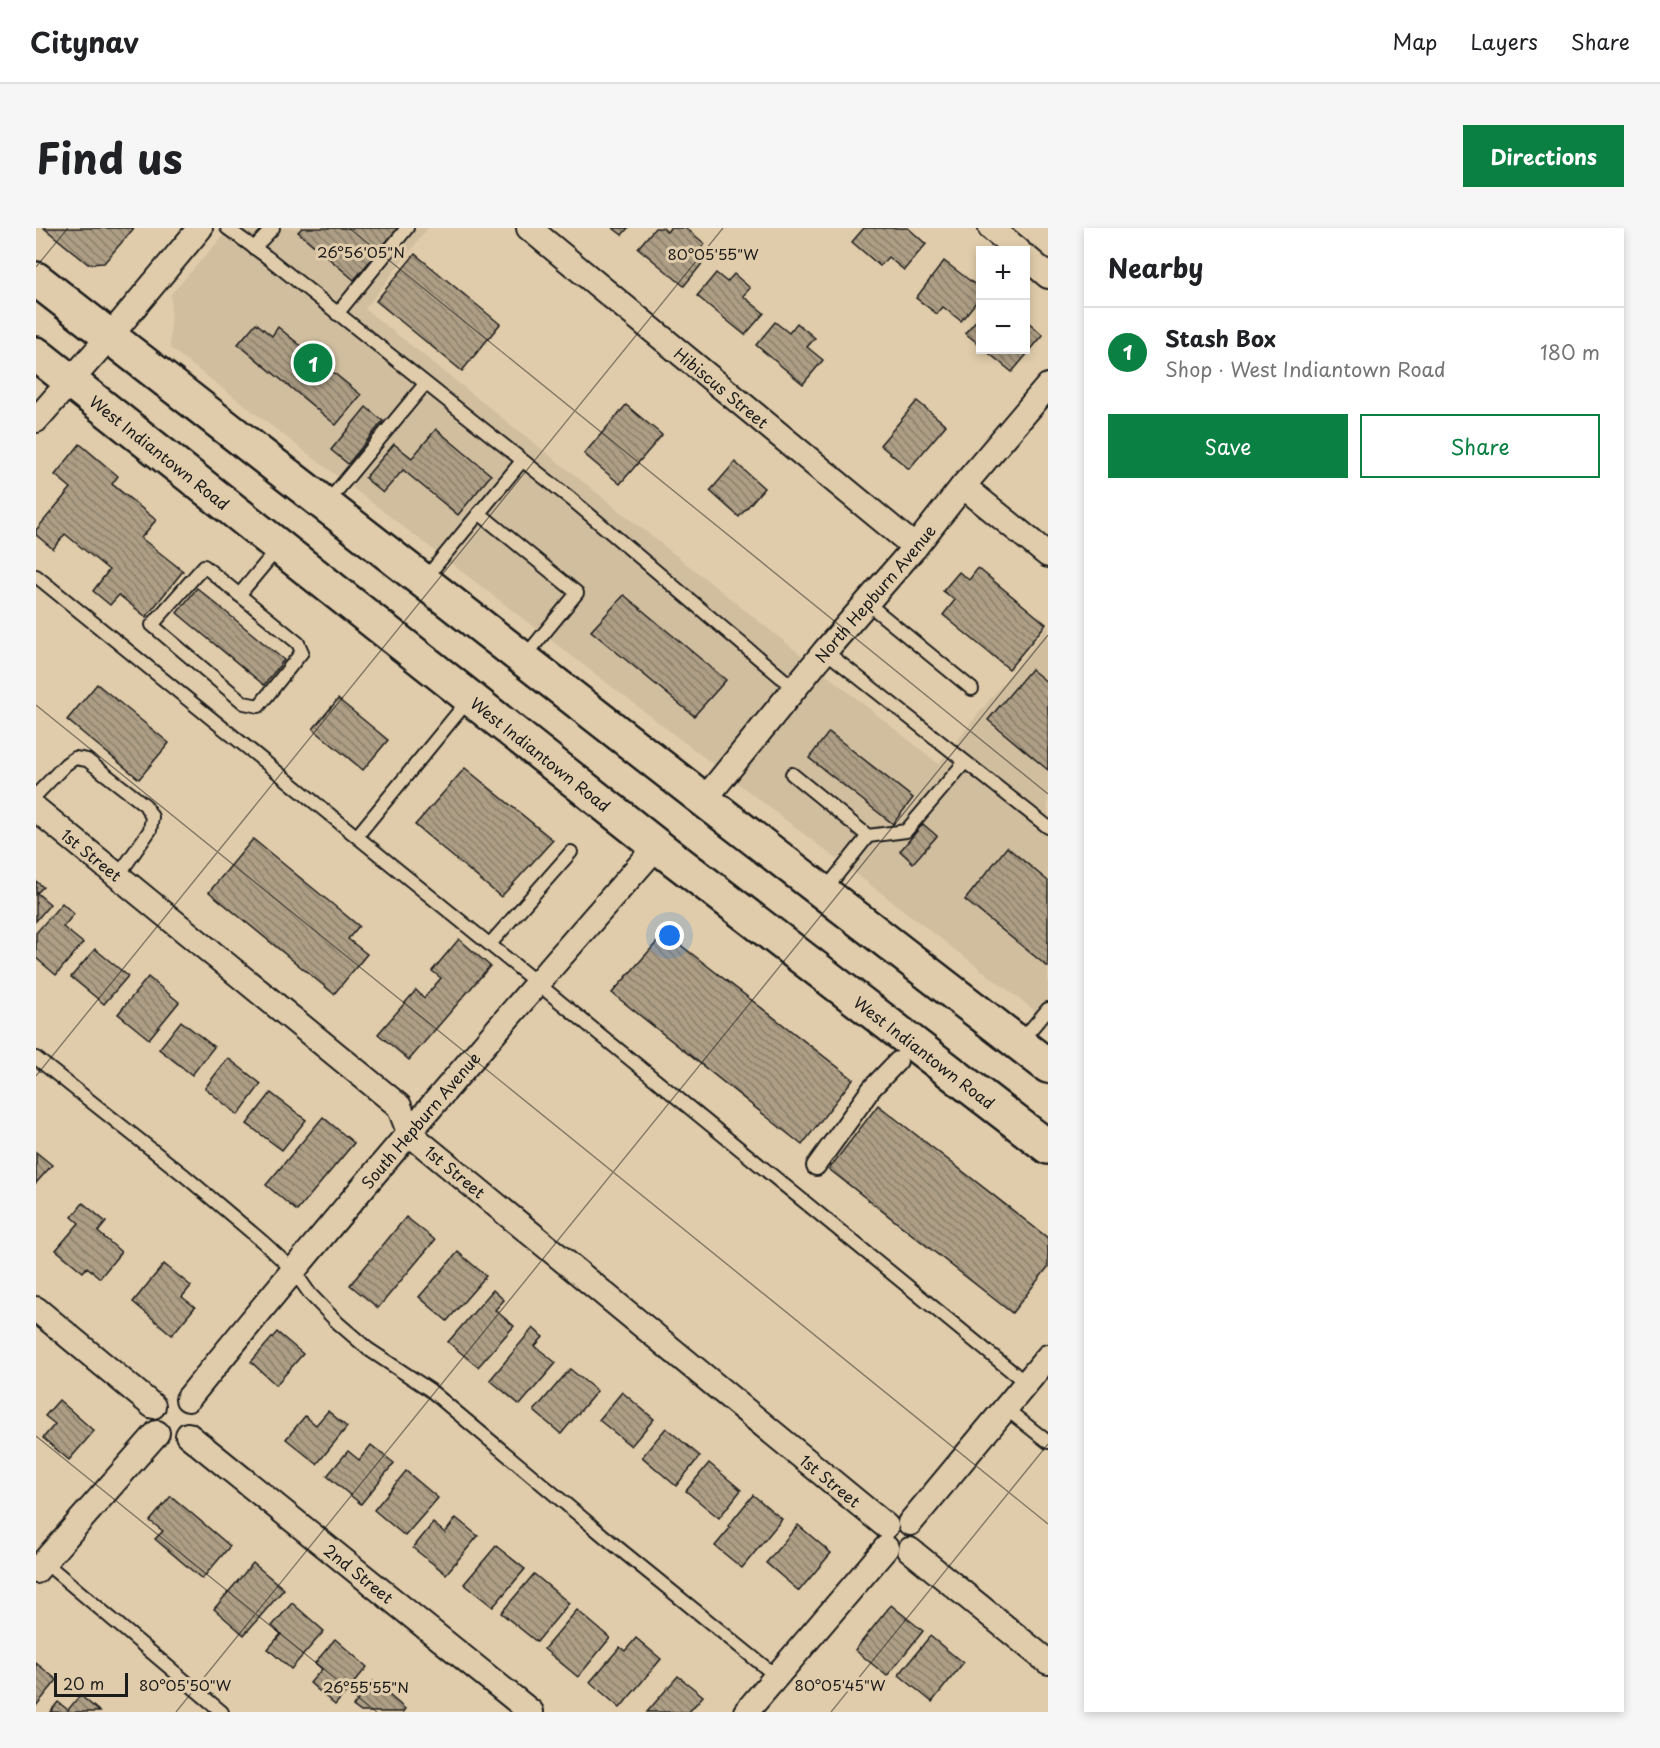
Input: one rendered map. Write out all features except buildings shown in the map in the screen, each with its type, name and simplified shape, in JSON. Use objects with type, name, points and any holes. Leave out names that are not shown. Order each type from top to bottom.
[{"type":"main road","points":[[36,279],[1048,1066]]},
{"type":"main road","name":"West Indiantown Road","points":[[36,354],[657,846],[1048,1147]]},
{"type":"main road","points":[[799,955],[851,975],[973,1062],[1048,1120]]},
{"type":"street","points":[[36,420],[200,228]]},
{"type":"street","name":"Hibiscus Street","points":[[529,228],[915,547]]},
{"type":"street","points":[[991,228],[1013,246]]},
{"type":"street","points":[[1030,260],[1048,276]]},
{"type":"street","name":"North Hepburn Avenue","points":[[704,800],[825,651],[915,547],[963,486],[1048,386]]},
{"type":"street","points":[[963,486],[1048,555]]},
{"type":"street","name":"1st Street","points":[[36,809],[399,1106],[410,1134],[894,1542],[1048,1662]]},
{"type":"street","name":"South Hepburn Avenue","points":[[188,1399],[293,1270],[537,983],[657,846]]},
{"type":"street","points":[[816,1166],[872,1088],[898,1061]]},
{"type":"street","points":[[36,1309],[153,1406]]},
{"type":"street","points":[[746,1712],[894,1542],[917,1537],[910,1523],[1048,1357]]},
{"type":"street","points":[[176,1394],[188,1399],[193,1404],[197,1417],[196,1424],[188,1435],[182,1439],[169,1440],[157,1433],[150,1420],[153,1406],[162,1396],[176,1394]]},
{"type":"street","points":[[39,1562],[157,1433]]},
{"type":"street","name":"2nd Street","points":[[188,1435],[531,1712]]},
{"type":"lane","points":[[227,228],[571,499],[795,689]]},
{"type":"lane","points":[[254,248],[273,228]]},
{"type":"lane","points":[[337,314],[407,228]]},
{"type":"lane","points":[[325,505],[425,384]]},
{"type":"lane","points":[[423,581],[522,461]]},
{"type":"lane","points":[[479,513],[577,593],[523,659]]},
{"type":"lane","points":[[239,595],[279,546]]},
{"type":"lane","points":[[204,566],[239,595],[298,643],[302,652],[259,706],[244,703],[152,625],[204,566]]},
{"type":"lane","points":[[36,576],[1026,1383]]},
{"type":"lane","points":[[867,603],[972,689]]},
{"type":"lane","points":[[825,651],[1048,827]]},
{"type":"lane","points":[[357,836],[471,698]]},
{"type":"lane","points":[[36,795],[66,764],[75,758],[87,760],[145,805],[152,817],[150,830],[118,876]]},
{"type":"lane","points":[[823,892],[868,836],[906,831],[965,762]]},
{"type":"lane","points":[[792,774],[868,836]]},
{"type":"lane","points":[[490,944],[571,852]]},
{"type":"lane","points":[[1018,1044],[1048,1009]]},
{"type":"lane","points":[[36,1058],[185,1176],[263,1242],[293,1270],[310,1294],[368,1349],[430,1390],[776,1677]]},
{"type":"lane","points":[[1005,1408],[1048,1442]]},
{"type":"lane","points":[[39,1562],[222,1712]]},
{"type":"shaded area","points":[[230,228],[428,228],[365,309],[939,764],[1048,626],[1048,1021],[170,348],[171,294]]},
{"type":"place","name":"Stash Box","points":[[313,363]]}]
